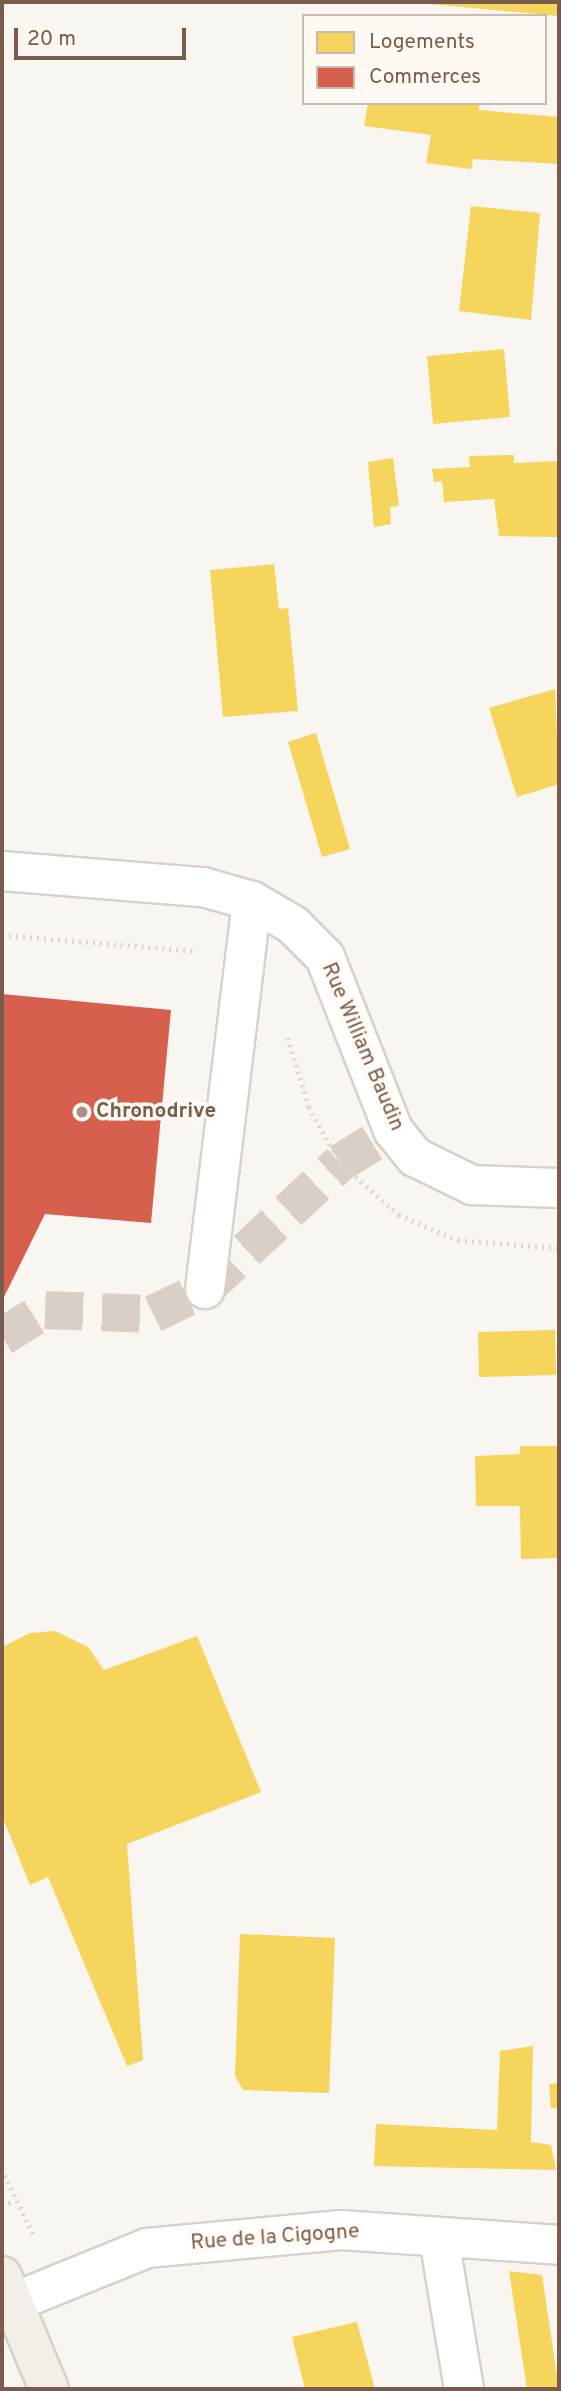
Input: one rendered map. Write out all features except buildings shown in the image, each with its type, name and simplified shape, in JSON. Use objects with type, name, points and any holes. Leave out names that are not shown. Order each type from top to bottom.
[{"type":"main road","points":[[6,2295],[49,2389]]},
{"type":"street","name":"Rue William Baudin","points":[[2,871],[203,887],[252,901],[293,925],[325,957],[393,1130],[415,1157],[472,1185],[559,1188]]},
{"type":"street","points":[[205,1289],[246,970],[252,901]]},
{"type":"street","name":"Rue de la Cigogne","points":[[6,2295],[66,2278],[147,2248],[341,2230],[559,2245]]},
{"type":"street","points":[[439,2238],[464,2389]]},
{"type":"path","points":[[2,935],[208,951],[246,970],[281,1015],[309,1107],[340,1163],[399,1215],[458,1240],[559,1248]]},
{"type":"path","points":[[2,2169],[15,2201],[40,2247],[57,2252],[66,2278]]},
{"type":"path","points":[[2,2206],[15,2201]]},
{"type":"tunnel","points":[[2,1337],[45,1310],[153,1314],[205,1289],[340,1163],[393,1130]]},
{"type":"place","name":"Chronodrive","points":[[82,1112]]}]
